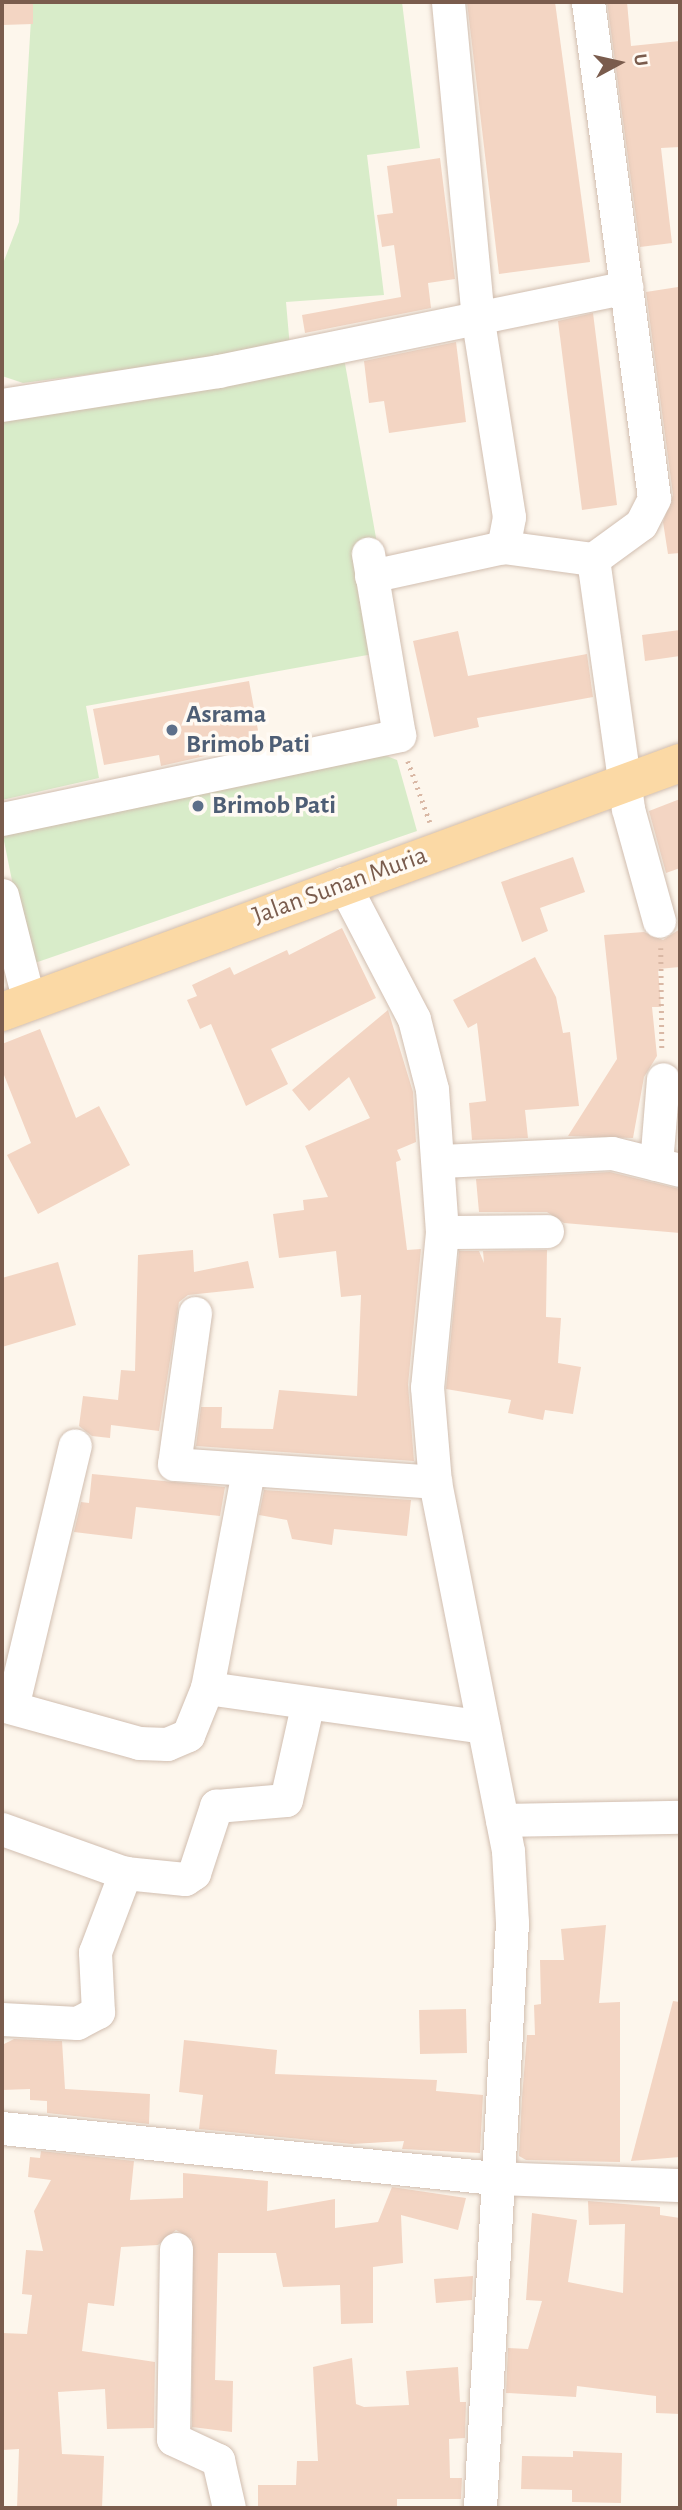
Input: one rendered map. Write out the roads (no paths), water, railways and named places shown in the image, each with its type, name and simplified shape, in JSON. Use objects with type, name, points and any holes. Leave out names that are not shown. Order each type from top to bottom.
[{"type":"main road","name":"Jalan Sunan Muria","points":[[15,1007],[343,883],[680,763]]},
{"type":"street","points":[[448,2],[478,321],[509,517],[503,547]]},
{"type":"street","points":[[2,819],[399,735],[370,565],[503,547],[593,559],[641,524],[654,498],[588,2]]},
{"type":"street","points":[[2,405],[98,393],[478,321],[626,287]]},
{"type":"street","points":[[593,559],[625,783],[659,920]]},
{"type":"street","points":[[343,883],[414,1019],[441,1161],[442,1232],[427,1387],[435,1482],[502,1820],[512,1922],[480,2508]]},
{"type":"street","points":[[2,895],[15,1007]]},
{"type":"street","points":[[441,1161],[612,1153],[668,1167],[663,1079]]},
{"type":"street","points":[[442,1232],[547,1231]]},
{"type":"street","points":[[195,1313],[174,1464],[435,1482]]},
{"type":"street","points":[[75,1445],[7,1706],[139,1743],[167,1744],[188,1735],[207,1688],[248,1471]]},
{"type":"street","points":[[207,1688],[307,1706],[482,1727]]},
{"type":"street","points":[[2,1829],[125,1873],[186,1879],[194,1872],[216,1806],[286,1800],[307,1706]]},
{"type":"street","points":[[502,1820],[680,1817]]},
{"type":"street","points":[[2,2019],[76,2024],[98,2012],[96,1952],[125,1873]]},
{"type":"street","points":[[2,2128],[496,2178],[680,2185]]},
{"type":"street","points":[[176,2249],[173,2439],[218,2460],[229,2508]]},
{"type":"place","name":"Asrama Brimob Pati","points":[[172,730]]},
{"type":"place","name":"Brimob Pati","points":[[198,806]]}]
